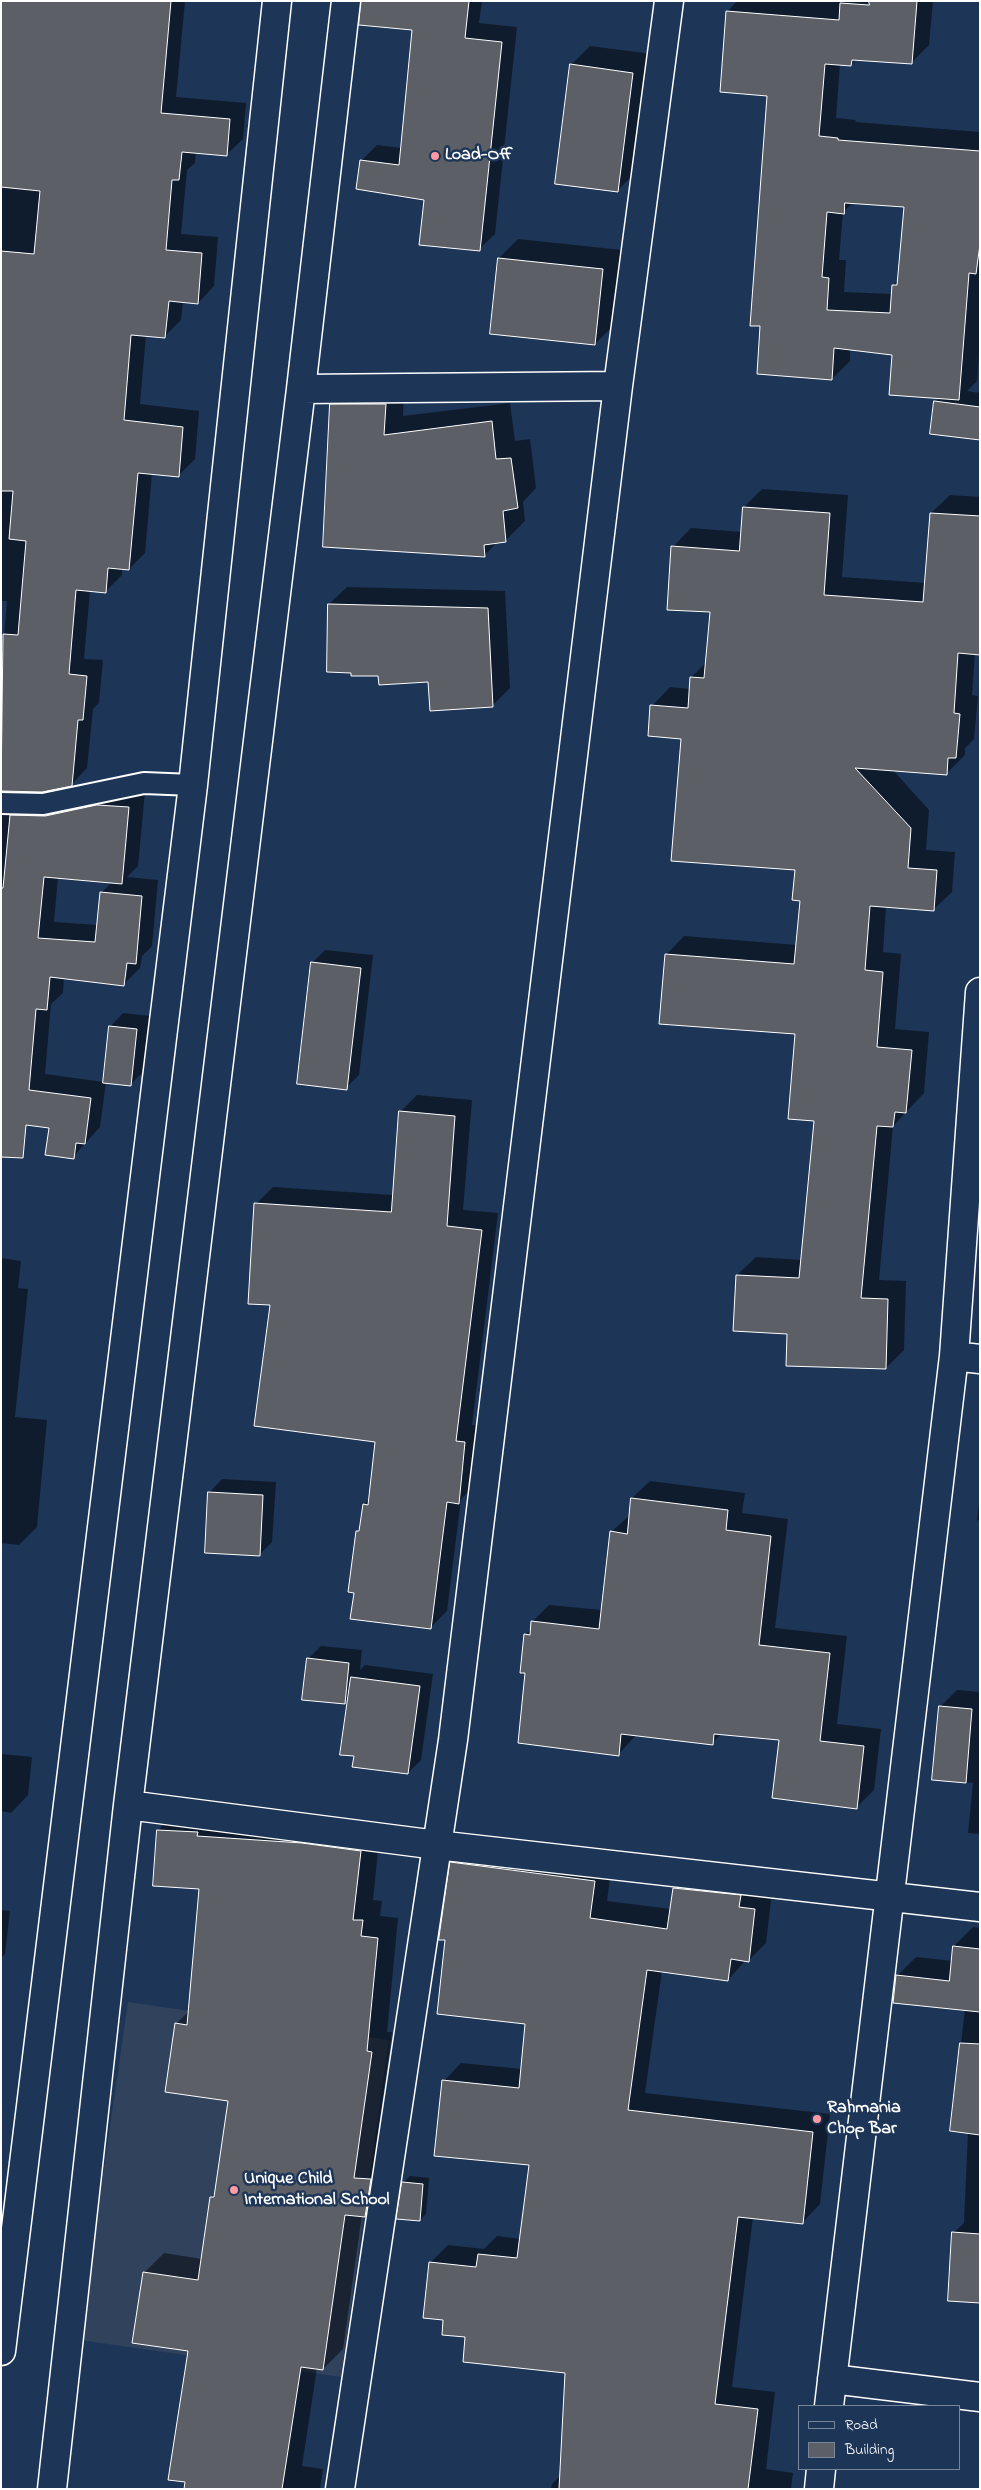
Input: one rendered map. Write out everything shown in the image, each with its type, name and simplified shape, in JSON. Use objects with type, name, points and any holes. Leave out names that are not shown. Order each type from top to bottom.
[{"type":"street","points":[[1,2351],[193,785],[278,1]]},
{"type":"street","points":[[52,2489],[128,1805],[301,389],[346,1]]},
{"type":"street","points":[[340,2489],[453,1740],[618,386],[669,1]]},
{"type":"street","points":[[301,389],[618,386]]},
{"type":"street","points":[[829,2405],[891,1897],[967,1357],[980,992]]},
{"type":"street","points":[[128,1805],[437,1845],[980,1907]]},
{"type":"street","points":[[832,2379],[980,2397]]},
{"type":"street","points":[[819,2489],[821,2470]]},
{"type":"lane","points":[[1,803],[42,804],[144,783],[193,785]]},
{"type":"shaded area","name":"Unique Child International School","points":[[128,2002],[389,2040],[341,2377],[79,2340]]},
{"type":"building","points":[[1,1],[171,1],[161,113],[230,119],[227,156],[182,152],[179,180],[172,180],[166,250],[202,253],[198,304],[169,301],[165,338],[131,335],[124,420],[183,427],[179,477],[138,473],[129,570],[108,568],[106,593],[76,590],[69,674],[87,676],[83,720],[78,720],[72,786],[42,792],[1,791],[3,634],[18,635],[26,541],[9,539],[13,491],[1,491],[1,251],[34,254],[40,191],[1,187]]},
{"type":"building","points":[[361,1],[469,1],[465,38],[502,42],[480,251],[419,245],[424,200],[356,189],[360,160],[399,165],[412,30],[359,25]]},
{"type":"building","points":[[869,1],[917,1],[912,64],[852,60],[851,66],[825,64],[819,136],[838,138],[838,140],[980,151],[980,244],[976,274],[969,273],[959,400],[889,395],[892,355],[834,348],[832,380],[757,374],[760,326],[750,326],[767,96],[720,92],[726,11],[839,20],[840,3],[869,5]],"holes":[[[845,203],[904,207],[897,285],[892,285],[890,313],[827,310],[829,278],[822,277],[827,212],[844,214]]]},
{"type":"building","points":[[570,64],[633,73],[618,192],[555,184]]},
{"type":"building","points":[[498,258],[603,269],[595,345],[490,334]]},
{"type":"building","points":[[934,401],[980,407],[980,440],[930,434]]},
{"type":"building","points":[[330,404],[386,404],[384,435],[492,421],[496,459],[511,458],[518,508],[503,511],[506,542],[484,545],[485,557],[323,547]]},
{"type":"building","points":[[743,507],[830,513],[824,595],[923,602],[930,513],[980,516],[980,655],[958,653],[954,713],[960,714],[956,758],[948,758],[947,775],[855,768],[911,828],[908,868],[937,870],[934,911],[870,906],[865,970],[883,972],[877,1047],[912,1050],[906,1113],[895,1112],[893,1127],[877,1126],[861,1298],[888,1299],[886,1369],[786,1366],[787,1334],[733,1331],[736,1275],[799,1278],[814,1121],[788,1119],[795,1034],[659,1024],[665,954],[794,964],[800,901],[792,900],[795,870],[671,861],[681,739],[648,736],[650,705],[688,708],[690,677],[704,678],[710,612],[667,610],[671,546],[739,551]]},
{"type":"building","points":[[328,604],[488,608],[493,707],[430,711],[428,682],[379,685],[378,676],[351,676],[351,673],[327,672]]},
{"type":"building","points":[[97,805],[129,807],[122,884],[44,877],[38,938],[95,942],[100,892],[142,896],[136,964],[127,963],[124,986],[50,977],[47,1010],[36,1009],[29,1090],[91,1098],[85,1144],[76,1143],[74,1159],[45,1155],[49,1128],[26,1125],[23,1158],[1,1157],[1,888],[3,888],[10,815],[45,816]]},
{"type":"building","points":[[311,962],[361,968],[347,1090],[297,1084]]},
{"type":"building","points":[[109,1026],[137,1029],[131,1086],[103,1083]]},
{"type":"building","points":[[399,1111],[455,1116],[447,1226],[482,1230],[456,1441],[465,1442],[459,1504],[447,1502],[431,1629],[350,1619],[354,1593],[348,1592],[356,1531],[359,1531],[363,1504],[368,1505],[375,1442],[254,1426],[270,1305],[248,1304],[254,1203],[391,1212]]},
{"type":"building","points":[[208,1492],[263,1495],[260,1556],[205,1553]]},
{"type":"building","points":[[631,1498],[728,1510],[726,1530],[771,1536],[759,1645],[830,1653],[820,1741],[864,1746],[857,1809],[772,1798],[779,1740],[714,1734],[713,1745],[621,1734],[619,1756],[518,1743],[525,1673],[520,1673],[524,1634],[530,1635],[531,1621],[599,1629],[610,1531],[627,1534]]},
{"type":"building","points":[[307,1658],[349,1663],[345,1704],[302,1700]]},
{"type":"building","points":[[351,1677],[420,1686],[408,1774],[352,1767],[354,1756],[340,1755]]},
{"type":"building","points":[[939,1706],[972,1709],[966,1783],[932,1780]]},
{"type":"building","points":[[157,1830],[198,1832],[197,1836],[302,1843],[361,1851],[353,1920],[363,1920],[361,1936],[378,1938],[367,2051],[372,2052],[354,2178],[371,2179],[365,2217],[345,2215],[323,2370],[301,2367],[282,2489],[184,2489],[185,2482],[168,2480],[188,2351],[132,2343],[143,2272],[198,2280],[210,2197],[214,2197],[228,2101],[165,2092],[175,2023],[187,2025],[199,1889],[153,1886]]},
{"type":"building","points":[[450,1862],[595,1881],[590,1918],[667,1929],[673,1888],[741,1895],[739,1907],[755,1909],[749,1962],[731,1959],[728,1981],[647,1970],[628,2110],[813,2132],[803,2224],[738,2217],[715,2404],[758,2409],[748,2489],[559,2489],[565,2373],[463,2362],[465,2337],[442,2335],[443,2320],[423,2318],[429,2262],[476,2267],[478,2254],[517,2258],[529,2165],[434,2156],[442,2080],[519,2088],[525,2024],[437,2014],[445,1940],[439,1940]]},
{"type":"building","points":[[953,1946],[980,1949],[980,2012],[893,2003],[896,1975],[949,1981]]},
{"type":"building","points":[[960,2043],[980,2044],[980,2135],[950,2131]]},
{"type":"building","points":[[402,2182],[423,2184],[420,2221],[396,2219]]},
{"type":"building","points":[[952,2232],[980,2234],[980,2303],[948,2301]]},
{"type":"place","name":"Load-Off","points":[[435,156]]},
{"type":"place","name":"Rahmania Chop Bar","points":[[817,2119]]},
{"type":"place","name":"Unique Child International School","points":[[234,2190]]}]
